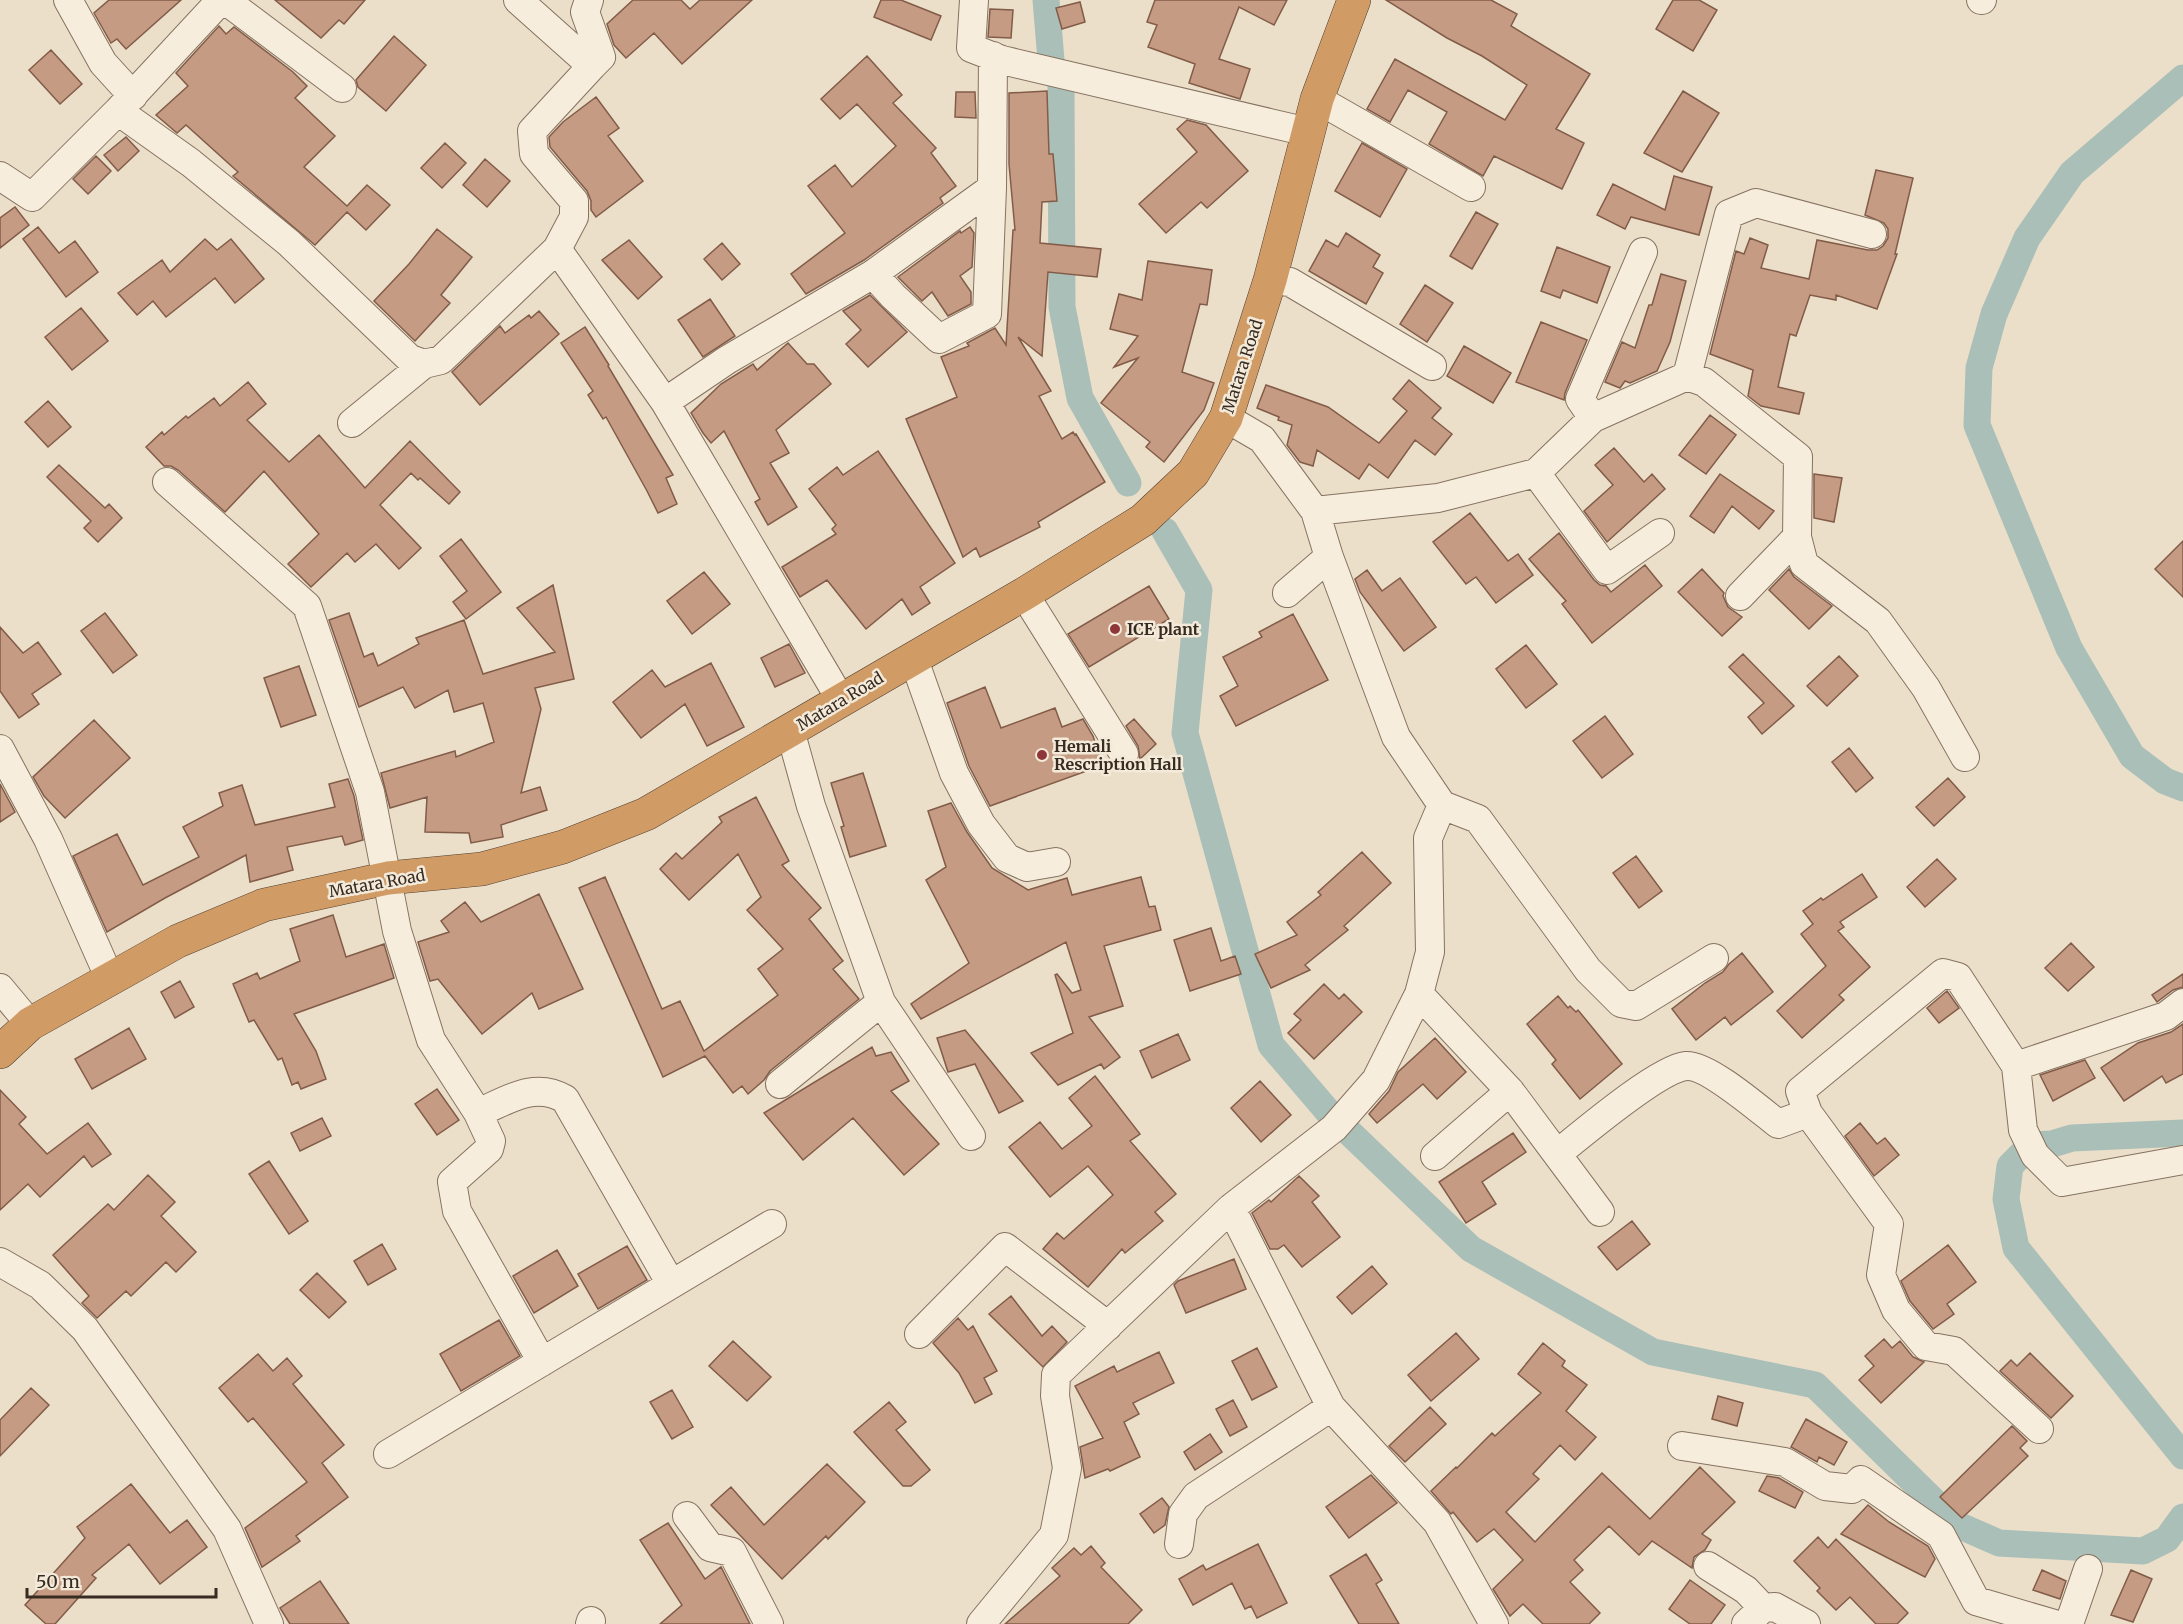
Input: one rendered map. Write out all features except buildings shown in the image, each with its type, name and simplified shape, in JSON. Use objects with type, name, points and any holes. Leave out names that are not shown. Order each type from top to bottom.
[{"type":"highway","name":"Matara Road","points":[[0,1052],[30,1024],[178,941],[264,905],[388,878],[482,869],[563,847],[646,814],[1024,594],[1143,520],[1193,473],[1226,418],[1270,280],[1317,99],[1354,0]]},
{"type":"street","points":[[68,0],[126,104],[190,163],[289,243],[410,359],[424,363],[441,360],[557,249],[574,218],[574,201],[534,154],[532,131],[601,57],[585,12],[589,0]]},
{"type":"street","points":[[0,176],[32,197],[126,104],[223,0],[342,88]]},
{"type":"street","points":[[518,0],[591,66]]},
{"type":"street","points":[[974,0],[971,48],[993,56],[1308,132]]},
{"type":"street","points":[[873,274],[939,339],[987,314],[992,189],[993,56]]},
{"type":"street","points":[[1317,99],[1471,187]]},
{"type":"street","points":[[665,402],[727,360],[873,274],[992,189]]},
{"type":"street","points":[[1687,376],[1729,214],[1756,203],[1872,234]]},
{"type":"street","points":[[557,249],[665,402],[841,700]]},
{"type":"street","points":[[1593,418],[1580,399],[1643,252]]},
{"type":"street","points":[[1270,280],[1290,282],[1432,366]]},
{"type":"street","points":[[352,423],[424,363]]},
{"type":"street","points":[[1315,511],[1438,498],[1536,473],[1593,418],[1687,376],[1704,381],[1798,457],[1797,537],[1804,564],[1878,621],[1926,688],[1965,757]]},
{"type":"street","points":[[1226,418],[1262,439],[1315,511],[1329,557],[1396,737],[1442,805],[1478,819],[1588,970],[1621,1003],[1636,1006],[1714,958]]},
{"type":"street","points":[[1536,473],[1607,570],[1660,533]]},
{"type":"street","points":[[167,482],[307,606],[370,792],[398,930],[431,1040],[478,1113],[490,1141],[489,1149],[452,1182],[457,1211],[542,1362]]},
{"type":"street","points":[[1740,596],[1797,537]]},
{"type":"street","points":[[1287,593],[1329,557]]},
{"type":"street","points":[[1024,594],[1124,754]]},
{"type":"street","points":[[913,657],[954,773],[981,824],[1007,858],[1027,867],[1056,862]]},
{"type":"street","points":[[790,730],[811,806],[881,1002],[971,1136]]},
{"type":"street","points":[[0,749],[48,839],[110,980]]},
{"type":"street","points":[[981,1624],[1054,1535],[1067,1468],[1055,1396],[1056,1375],[1231,1208],[1339,1123],[1376,1080],[1419,994],[1430,952],[1428,838],[1442,805]]},
{"type":"street","points":[[2038,1429],[1954,1352],[1926,1346],[1896,1310],[1881,1275],[1889,1224],[1808,1113],[1800,1091],[1943,973],[1958,977],[2016,1066],[2029,1142],[2062,1182],[2183,1160]]},
{"type":"street","points":[[0,988],[30,1024]]},
{"type":"street","points":[[1419,994],[1510,1091],[1600,1212]]},
{"type":"street","points":[[780,1084],[881,1002]]},
{"type":"street","points":[[2016,1066],[2166,1016],[2183,1004]]},
{"type":"street","points":[[1557,1154],[1660,1076],[1687,1066],[1711,1074],[1778,1124],[1808,1113]]},
{"type":"street","points":[[478,1113],[531,1090],[553,1093],[565,1099],[672,1284]]},
{"type":"street","points":[[1436,1156],[1510,1091]]},
{"type":"street","points":[[1231,1208],[1331,1407],[1437,1522],[1494,1624]]},
{"type":"street","points":[[388,1454],[772,1224]]},
{"type":"street","points":[[919,1334],[1005,1247],[1108,1326]]},
{"type":"street","points":[[0,1262],[39,1285],[85,1329],[227,1529],[269,1624]]},
{"type":"street","points":[[1179,1544],[1183,1515],[1196,1496],[1331,1407]]},
{"type":"street","points":[[1682,1446],[1785,1462],[1825,1486],[1852,1489],[1861,1480],[1941,1535],[1976,1601],[2054,1624]]},
{"type":"street","points":[[687,1516],[710,1547],[732,1552],[769,1624]]},
{"type":"street","points":[[1708,1566],[1746,1590],[1754,1616],[1775,1607],[1806,1624]]},
{"type":"street","points":[[2069,1624],[2088,1569]]},
{"type":"waterway","points":[[1046,0],[1051,60]]},
{"type":"waterway","points":[[2183,78],[2072,173],[2027,238],[1994,314],[1979,368],[1977,425],[2069,648],[2132,756],[2165,781],[2183,788]]},
{"type":"waterway","points":[[1061,86],[1062,307],[1080,398],[1128,483]]},
{"type":"waterway","points":[[1165,531],[1199,590],[1185,733],[1271,1045],[1330,1114],[1471,1249],[1653,1352],[1815,1385],[1958,1525],[1999,1543],[2143,1551],[2167,1539],[2183,1517]]},
{"type":"waterway","points":[[2183,1133],[2072,1138],[2052,1144],[2031,1145],[2010,1166],[2006,1199],[2016,1248],[2183,1456]]},
{"type":"place","name":"ICE plant","points":[[1115,629]]},
{"type":"place","name":"Hemali Rescription Hall","points":[[1042,755]]}]
